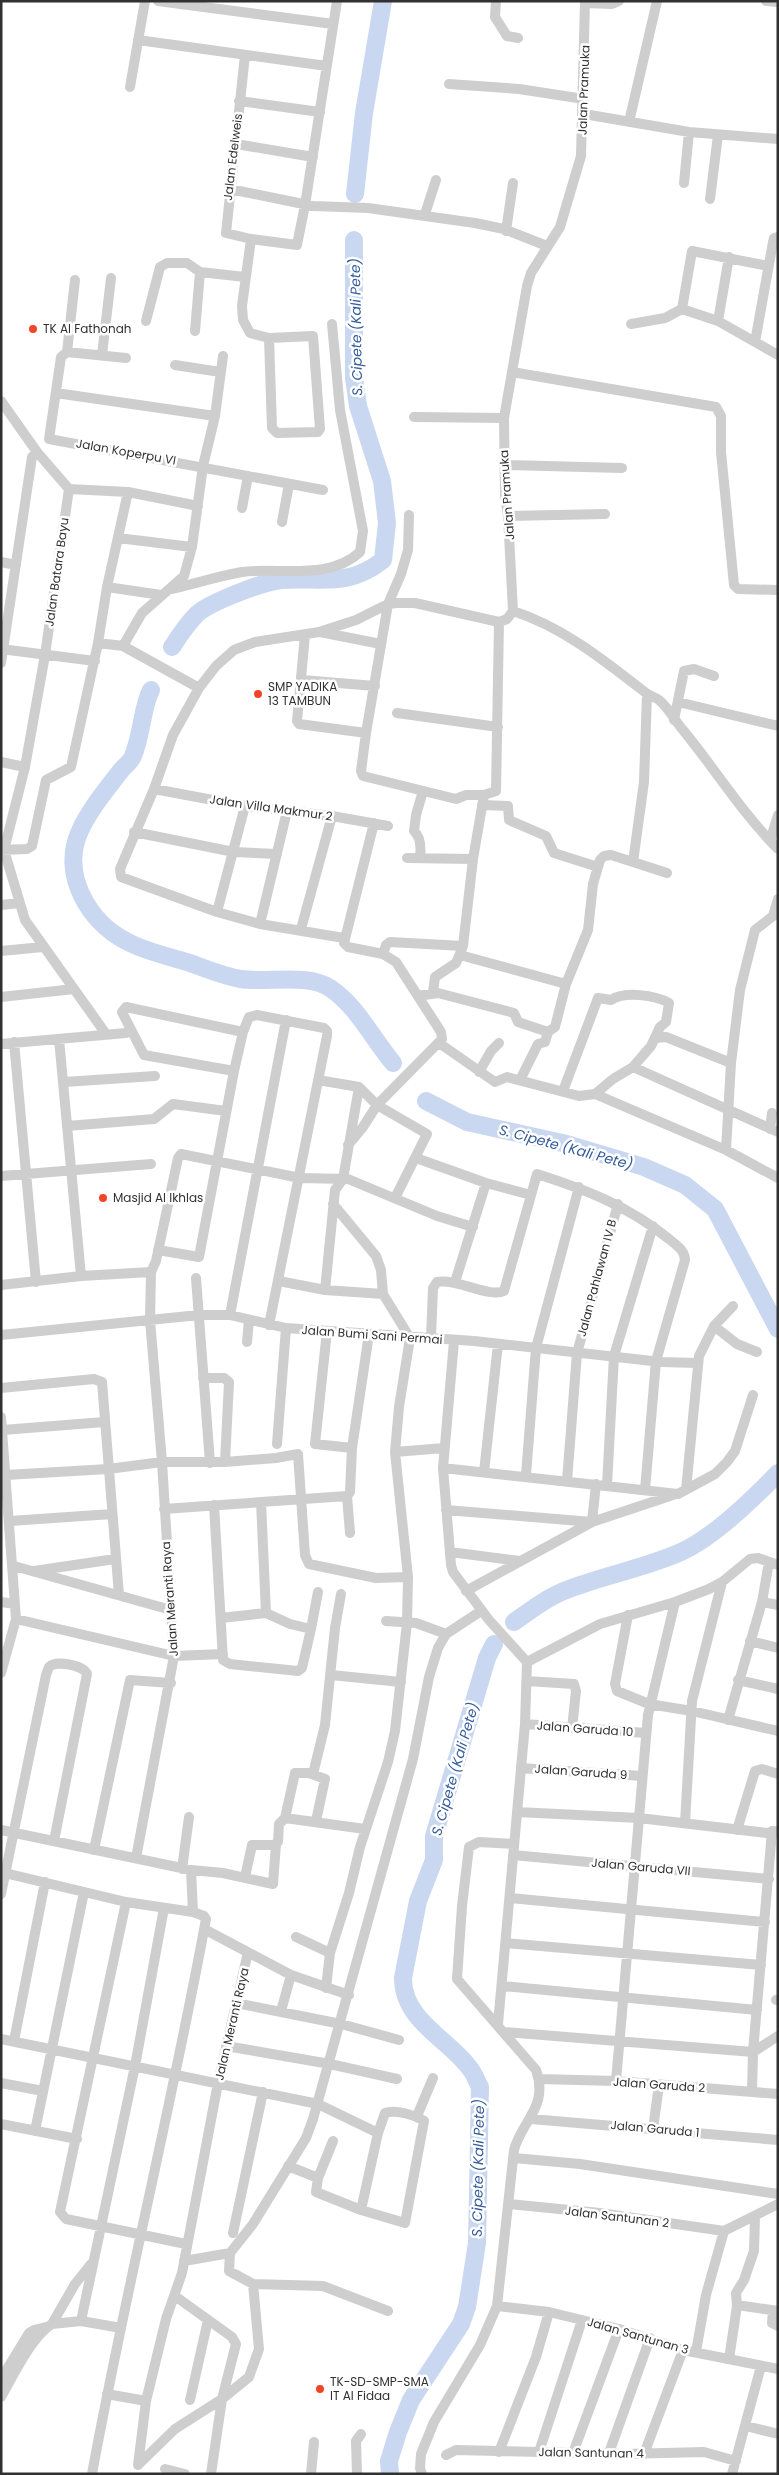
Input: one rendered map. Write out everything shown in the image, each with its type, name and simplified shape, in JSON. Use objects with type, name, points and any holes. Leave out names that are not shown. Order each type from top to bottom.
[{"type":"street","points":[[130,87],[145,1]]},
{"type":"street","points":[[158,1],[333,24]]},
{"type":"street","points":[[269,338],[274,431],[318,432],[320,429],[314,336],[269,338],[250,333],[246,328],[242,306],[245,277],[248,274],[251,239],[297,245],[313,157],[337,1]]},
{"type":"street","points":[[496,1],[496,20],[507,36],[518,38]]},
{"type":"street","points":[[586,2],[612,4],[619,1]]},
{"type":"street","points":[[629,122],[657,1]]},
{"type":"street","points":[[766,1],[778,2]]},
{"type":"street","name":"Jalan Pramuka","points":[[513,611],[508,516],[504,495],[504,418],[531,272],[560,227],[581,156],[584,114],[586,2]]},
{"type":"street","points":[[138,40],[327,66]]},
{"type":"street","name":"Jalan Edelweis","points":[[245,55],[226,233],[251,239]]},
{"type":"street","points":[[449,84],[519,89],[584,99]]},
{"type":"street","points":[[239,101],[320,112]]},
{"type":"street","points":[[584,114],[689,132],[778,139]]},
{"type":"street","points":[[684,183],[689,132]]},
{"type":"street","points":[[710,199],[718,135]]},
{"type":"street","points":[[236,144],[313,157]]},
{"type":"street","points":[[425,214],[436,180]]},
{"type":"street","points":[[506,230],[512,183]]},
{"type":"street","points":[[230,189],[305,205],[368,208],[425,214],[506,230],[547,246]]},
{"type":"street","points":[[755,342],[773,242],[778,237]]},
{"type":"street","points":[[682,309],[691,252],[729,257],[768,266]]},
{"type":"street","points":[[718,321],[729,257]]},
{"type":"street","points":[[146,321],[160,267],[167,263],[187,263],[200,272],[245,277]]},
{"type":"street","points":[[195,331],[200,272]]},
{"type":"street","points":[[102,355],[111,278]]},
{"type":"street","points":[[75,280],[67,352],[61,357],[56,393],[215,416]]},
{"type":"street","points":[[631,324],[665,318],[682,309],[718,321],[778,355]]},
{"type":"street","points":[[171,589],[246,572],[327,568],[346,562],[360,552],[363,531],[340,410],[332,324]]},
{"type":"street","points":[[67,352],[126,358]]},
{"type":"street","points":[[123,646],[142,612],[184,576],[192,547],[203,466],[215,416],[223,356]]},
{"type":"street","points":[[175,365],[220,372]]},
{"type":"street","points":[[512,372],[716,408],[721,416],[721,452],[734,585],[738,589],[778,590]]},
{"type":"street","name":"Jalan Koperpu VI","points":[[56,393],[49,439],[203,466],[323,490]]},
{"type":"street","points":[[1,401],[37,452],[69,489],[128,492],[198,506]]},
{"type":"street","points":[[414,417],[504,418]]},
{"type":"street","points":[[1,663],[32,457],[37,452]]},
{"type":"street","points":[[504,465],[622,468]]},
{"type":"street","points":[[242,508],[248,476]]},
{"type":"street","points":[[282,522],[289,484]]},
{"type":"street","name":"Jalan Batara Bayu","points":[[3,855],[25,767],[45,654],[69,489]]},
{"type":"street","points":[[106,1034],[43,947],[26,920],[3,855],[32,846],[46,780],[71,767],[95,661],[107,586],[128,492]]},
{"type":"street","points":[[508,516],[605,514]]},
{"type":"street","points":[[409,515],[410,536],[405,564],[388,604],[361,774],[456,799],[466,795],[508,806],[509,820],[546,836],[554,853],[598,867]]},
{"type":"street","points":[[118,538],[192,547]]},
{"type":"street","points":[[1,562],[16,565]]},
{"type":"street","points":[[107,586],[161,595]]},
{"type":"street","points":[[344,938],[302,929],[260,924],[217,912],[121,877],[120,869],[134,832],[154,789],[173,735],[199,688],[216,666],[234,650],[254,642],[319,632],[356,620],[388,604],[415,603],[499,622],[507,619],[513,611],[539,620],[601,658],[647,694],[659,700],[778,850]]},
{"type":"street","points":[[433,992],[434,977],[453,966],[462,951],[473,859],[483,800],[494,792],[497,787],[499,622]]},
{"type":"street","points":[[319,632],[381,644]]},
{"type":"street","points":[[305,635],[297,717],[299,724],[366,733]]},
{"type":"street","points":[[98,643],[123,646],[199,688]]},
{"type":"street","points":[[2,649],[95,661]]},
{"type":"street","points":[[674,720],[684,671],[694,670],[714,676]]},
{"type":"street","points":[[302,680],[375,686]]},
{"type":"street","points":[[633,862],[644,782],[647,694]]},
{"type":"street","points":[[678,702],[778,726]]},
{"type":"street","points":[[397,713],[498,727]]},
{"type":"street","points":[[1,762],[25,767]]},
{"type":"street","name":"Jalan Villa Makmur 2","points":[[154,789],[245,806],[332,816],[388,826]]},
{"type":"street","points":[[420,858],[418,834],[414,830],[416,815],[424,791]]},
{"type":"street","points":[[217,912],[245,806]]},
{"type":"street","points":[[260,924],[287,811]]},
{"type":"street","points":[[770,841],[778,815]]},
{"type":"street","points":[[302,929],[332,816]]},
{"type":"street","points":[[348,1145],[363,1127],[377,1105],[442,1039],[441,1032],[396,962],[383,954],[348,947],[344,943],[374,823]]},
{"type":"street","points":[[134,832],[234,852],[276,854]]},
{"type":"street","points":[[520,1080],[536,1047],[538,1044],[545,1042],[548,1032],[555,1027],[566,984],[588,930],[593,884],[600,860],[607,855],[667,873]]},
{"type":"street","points":[[407,858],[473,859]]},
{"type":"street","points":[[726,1150],[727,1108],[740,990],[755,930],[773,916],[778,899]]},
{"type":"street","points":[[1,905],[19,903]]},
{"type":"street","points":[[383,954],[386,945],[390,942],[462,951],[566,984]]},
{"type":"street","points":[[1,951],[43,947]]},
{"type":"street","points":[[1,997],[74,988]]},
{"type":"street","points":[[418,996],[433,992],[476,1001],[514,1013],[518,1022],[548,1032]]},
{"type":"street","points":[[563,1091],[598,998],[611,1000],[617,996],[630,995],[668,1002],[670,1004],[666,1022],[633,1067],[613,1078],[595,1094]]},
{"type":"street","points":[[234,1071],[144,1055],[122,1012],[126,1007],[243,1032]]},
{"type":"street","points":[[158,1250],[198,1257],[234,1071],[243,1032],[249,1017],[254,1014],[324,1028],[328,1031],[269,1325]]},
{"type":"street","points":[[230,1315],[234,1281],[258,1169],[286,1020]]},
{"type":"street","points":[[1,1044],[126,1033]]},
{"type":"street","points":[[656,1038],[666,1038],[731,1063]]},
{"type":"street","points":[[59,1039],[81,1276]]},
{"type":"street","points":[[14,1042],[36,1282]]},
{"type":"street","points":[[439,1043],[495,1082],[507,1077],[579,1096],[595,1094],[726,1150],[778,1178]]},
{"type":"street","points":[[479,1072],[491,1051],[499,1043]]},
{"type":"street","points":[[633,1067],[774,1130]]},
{"type":"street","points":[[64,1082],[154,1076]]},
{"type":"street","points":[[318,1080],[359,1087],[377,1105],[428,1134],[395,1198]]},
{"type":"street","points":[[325,1290],[335,1190],[343,1179],[359,1087]]},
{"type":"street","points":[[67,1126],[154,1119],[173,1104],[226,1111]]},
{"type":"street","points":[[772,1113],[774,1130]]},
{"type":"street","name":"Jalan Meranti Raya","points":[[136,1858],[171,1683],[174,1656],[162,1462],[150,1320],[151,1272],[158,1250],[179,1155],[184,1154],[217,1161]]},
{"type":"street","points":[[416,1158],[531,1195]]},
{"type":"street","points":[[217,1161],[300,1178],[348,1179],[437,1216],[473,1227]]},
{"type":"street","points":[[1,1176],[151,1164]]},
{"type":"street","points":[[430,1338],[434,1284],[441,1281],[455,1282],[497,1293],[504,1291],[537,1174],[618,1204],[652,1226],[683,1251],[686,1260],[656,1361],[645,1490]]},
{"type":"street","points":[[455,1282],[486,1182]]},
{"type":"street","points":[[526,1476],[536,1348],[579,1188]]},
{"type":"street","points":[[326,1988],[330,1953],[365,1829],[388,1762],[395,1730],[407,1623],[408,1578],[395,1452],[399,1407],[410,1338],[383,1294],[381,1270],[376,1256],[333,1204]]},
{"type":"street","name":"Jalan Pahlawan IV B","points":[[567,1481],[577,1353],[618,1204]]},
{"type":"street","points":[[607,1485],[614,1356],[652,1226]]},
{"type":"street","points":[[1,1285],[81,1276],[151,1272]]},
{"type":"street","points":[[196,1278],[210,1463]]},
{"type":"street","points":[[279,1281],[325,1290],[383,1294]]},
{"type":"street","points":[[682,1492],[699,1380],[698,1363],[714,1326],[733,1306]]},
{"type":"street","name":"Jalan Bumi Sani Permai","points":[[1,1335],[200,1315],[230,1315],[286,1328],[454,1341],[443,1468],[453,1572],[481,1611],[527,1662]]},
{"type":"street","points":[[248,1342],[249,1320]]},
{"type":"street","points":[[714,1326],[738,1344],[757,1352]]},
{"type":"street","points":[[276,1444],[286,1328]]},
{"type":"street","points":[[327,1331],[315,1444],[352,1448]]},
{"type":"street","points":[[350,1533],[347,1496],[350,1492],[352,1448],[369,1334]]},
{"type":"street","points":[[454,1341],[656,1361],[698,1363]]},
{"type":"street","points":[[484,1472],[498,1344]]},
{"type":"street","points":[[203,1378],[224,1378],[229,1382],[225,1462]]},
{"type":"street","points":[[1,1388],[99,1380],[102,1388],[119,1596]]},
{"type":"street","points":[[466,1592],[592,1522],[682,1492],[715,1474],[735,1451],[753,1395]]},
{"type":"street","points":[[1,1417],[14,1566],[16,1619],[2,1660],[1,1673]]},
{"type":"street","points":[[3,1430],[104,1422]]},
{"type":"street","points":[[395,1452],[444,1448]]},
{"type":"street","points":[[6,1475],[108,1469],[162,1462],[225,1462],[276,1458],[298,1454],[305,1555],[309,1564],[376,1578],[408,1578]]},
{"type":"street","points":[[443,1468],[645,1490],[682,1492]]},
{"type":"street","points":[[592,1522],[596,1484]]},
{"type":"street","points":[[164,1509],[347,1496]]},
{"type":"street","points":[[261,1502],[266,1613]]},
{"type":"street","points":[[214,1506],[223,1660],[230,1664],[301,1670],[318,1592]]},
{"type":"street","points":[[446,1510],[592,1522]]},
{"type":"street","points":[[10,1520],[112,1514]]},
{"type":"street","points":[[450,1552],[520,1561]]},
{"type":"street","points":[[422,2474],[420,2468],[421,2454],[434,2422],[480,2344],[497,2306],[517,2141],[535,2110],[539,2078],[530,2061],[501,2028],[506,1943],[525,1724],[527,1662],[582,1632],[628,1615],[674,1602],[722,1582],[750,1559],[758,1558],[773,1564],[728,1720]]},
{"type":"street","points":[[31,1571],[115,1559]]},
{"type":"street","points":[[14,1566],[171,1610]]},
{"type":"street","points":[[685,1823],[692,1701],[722,1582]]},
{"type":"street","points":[[313,1774],[325,1725],[335,1628],[341,1594]]},
{"type":"street","points":[[1,1602],[15,1604]]},
{"type":"street","points":[[616,2081],[646,1733],[650,1704],[674,1602]]},
{"type":"street","points":[[762,1602],[778,1605]]},
{"type":"street","points":[[388,2311],[323,2286],[253,2284],[229,2270],[230,2253],[253,2224],[306,2138],[330,2064],[414,1759],[429,1677],[438,1648],[446,1634],[481,1611]]},
{"type":"street","points":[[220,1618],[266,1613],[290,1624],[311,1629]]},
{"type":"street","points":[[628,1615],[615,1688],[650,1704],[692,1711],[778,1731]]},
{"type":"street","points":[[16,1619],[174,1656],[223,1654]]},
{"type":"street","points":[[386,1621],[432,1627],[446,1634]]},
{"type":"street","points":[[750,1641],[778,1648]]},
{"type":"street","points":[[1,1894],[3,1873],[49,1667],[56,1663],[82,1668],[86,1670],[87,1678],[54,1841]]},
{"type":"street","points":[[331,1675],[401,1682]]},
{"type":"street","points":[[94,1850],[130,1680],[171,1683]]},
{"type":"street","points":[[738,1680],[778,1689]]},
{"type":"street","points":[[527,1682],[574,1684],[576,1691],[572,1728]]},
{"type":"street","name":"Jalan Garuda 10","points":[[525,1724],[646,1733]]},
{"type":"street","name":"Jalan Garuda 9","points":[[521,1768],[642,1776]]},
{"type":"street","points":[[737,1830],[755,1771],[762,1769],[778,1774]]},
{"type":"street","points":[[1,1830],[186,1870],[245,1877],[273,1884],[279,1824],[285,1818],[293,1775],[300,1772],[313,1774],[325,1779],[316,1821]]},
{"type":"street","points":[[517,1812],[639,1818],[768,1833],[775,1831],[753,2052],[752,2092]]},
{"type":"street","name":"Jalan Meranti Raya","points":[[189,1817],[186,1870],[193,1912],[205,1917],[204,1929],[248,1952],[218,2083],[184,2261],[175,2296],[166,2319],[146,2401],[138,2465],[175,2429],[222,2399]]},
{"type":"street","points":[[285,1818],[365,1829]]},
{"type":"street","name":"Jalan Garuda VII","points":[[501,2028],[468,1994],[458,1979],[462,1906],[469,1847],[479,1842],[514,1849],[634,1866],[769,1879]]},
{"type":"street","points":[[245,1877],[252,1845],[276,1844]]},
{"type":"street","points":[[3,1873],[126,1902],[193,1912]]},
{"type":"street","points":[[14,2041],[45,1882]]},
{"type":"street","points":[[35,2130],[84,1892]]},
{"type":"street","points":[[510,1898],[765,1922]]},
{"type":"street","points":[[126,1902],[60,2212],[66,2219],[186,2244]]},
{"type":"street","points":[[81,2321],[135,2066],[164,1908]]},
{"type":"street","points":[[92,2474],[106,2394],[142,2235],[204,1929]]},
{"type":"street","points":[[296,1936],[330,1953]]},
{"type":"street","points":[[506,1943],[628,1952],[761,1965]]},
{"type":"street","points":[[248,1952],[291,1974],[349,1995]]},
{"type":"street","points":[[281,2012],[291,1974]]},
{"type":"street","points":[[503,1986],[757,2010]]},
{"type":"street","points":[[236,2003],[341,2024],[399,2040]]},
{"type":"street","points":[[501,2028],[753,2052],[778,2036]]},
{"type":"street","points":[[1,2039],[318,2104],[378,2133]]},
{"type":"street","points":[[226,2046],[330,2064],[397,2080]]},
{"type":"street","points":[[417,2116],[433,2078]]},
{"type":"street","name":"Jalan Garuda 2","points":[[539,2078],[616,2081],[778,2094]]},
{"type":"street","points":[[1,2084],[44,2091]]},
{"type":"street","points":[[653,2129],[659,2085]]},
{"type":"street","points":[[233,2233],[263,2092]]},
{"type":"street","points":[[333,2141],[318,2178],[315,2189],[318,2194],[361,2210],[402,2223],[407,2221],[425,2126],[424,2121],[417,2116],[386,2112],[378,2133],[361,2210]]},
{"type":"street","name":"Jalan Garuda 1","points":[[531,2119],[778,2140]]},
{"type":"street","points":[[1,2124],[77,2139]]},
{"type":"street","points":[[514,2158],[580,2164],[710,2186],[778,2194]]},
{"type":"street","points":[[288,2166],[318,2178]]},
{"type":"street","name":"Jalan Santunan 2","points":[[509,2204],[600,2213],[724,2231]]},
{"type":"street","points":[[696,2352],[706,2295],[724,2231],[778,2204]]},
{"type":"street","points":[[729,2359],[737,2305],[736,2292],[744,2280],[754,2251],[755,2217]]},
{"type":"street","points":[[184,2261],[230,2253]]},
{"type":"street","points":[[1,2397],[75,2284],[93,2261]]},
{"type":"street","points":[[222,2399],[249,2377],[258,2357],[259,2349],[253,2284]]},
{"type":"street","points":[[175,2296],[232,2337],[236,2344],[222,2399],[211,2474]]},
{"type":"street","points":[[737,2305],[776,2311],[772,2322],[778,2326]]},
{"type":"street","name":"Jalan Santunan 3","points":[[497,2306],[549,2312],[650,2338],[683,2350],[778,2370]]},
{"type":"street","points":[[499,2452],[536,2356],[549,2312]]},
{"type":"street","points":[[190,2400],[208,2320]]},
{"type":"street","points":[[539,2452],[582,2320]]},
{"type":"street","points":[[1,2379],[29,2334],[34,2330],[81,2321],[120,2328]]},
{"type":"street","points":[[573,2453],[618,2329]]},
{"type":"street","points":[[609,2454],[650,2338]]},
{"type":"street","points":[[644,2454],[683,2350]]},
{"type":"street","points":[[732,2474],[761,2366]]},
{"type":"street","points":[[106,2394],[146,2401]]},
{"type":"street","points":[[746,2426],[778,2434]]},
{"type":"street","points":[[357,2474],[356,2441],[361,2434]]},
{"type":"street","points":[[311,2474],[314,2442]]},
{"type":"street","name":"Jalan Santunan 4","points":[[446,2455],[456,2450],[609,2454],[704,2452],[736,2461]]},
{"type":"street","points":[[165,2469],[183,2474]]},
{"type":"waterway","name":"S. Cipete (Kali Pete)","points":[[355,194],[364,113],[383,1]]},
{"type":"waterway","name":"S. Cipete (Kali Pete)","points":[[172,647],[197,614],[237,593],[262,584],[281,580],[346,578],[358,575],[383,560],[387,523],[382,481],[358,406],[354,378],[354,240]]},
{"type":"waterway","name":"S. Cipete (Kali Pete)","points":[[151,690],[132,758],[92,810],[79,833],[74,849],[76,881],[90,910],[113,933],[133,945],[220,974],[251,980],[287,979],[321,983],[340,995],[356,1013],[393,1063]]},
{"type":"waterway","name":"S. Cipete (Kali Pete)","points":[[426,1101],[467,1122],[567,1144],[644,1167],[685,1185],[715,1209],[778,1329]]},
{"type":"waterway","name":"S. Cipete (Kali Pete)","points":[[514,1622],[554,1595],[583,1584],[653,1563],[694,1545],[732,1517],[778,1473]]},
{"type":"waterway","name":"S. Cipete (Kali Pete)","points":[[390,2474],[389,2461],[411,2400],[461,2324],[467,2307],[477,2243],[480,2087],[462,2059],[419,2019],[405,1993],[403,1978],[418,1901],[434,1860],[434,1836],[487,1658],[494,1644]]},
{"type":"place","name":"TK Al Fathonah","points":[[33,329]]},
{"type":"place","name":"SMP YADIKA 13 TAMBUN","points":[[258,694]]},
{"type":"place","name":"Masjid Al Ikhlas","points":[[103,1198]]},
{"type":"place","name":"TK-SD-SMP-SMA IT Al Fidaa","points":[[320,2389]]}]
